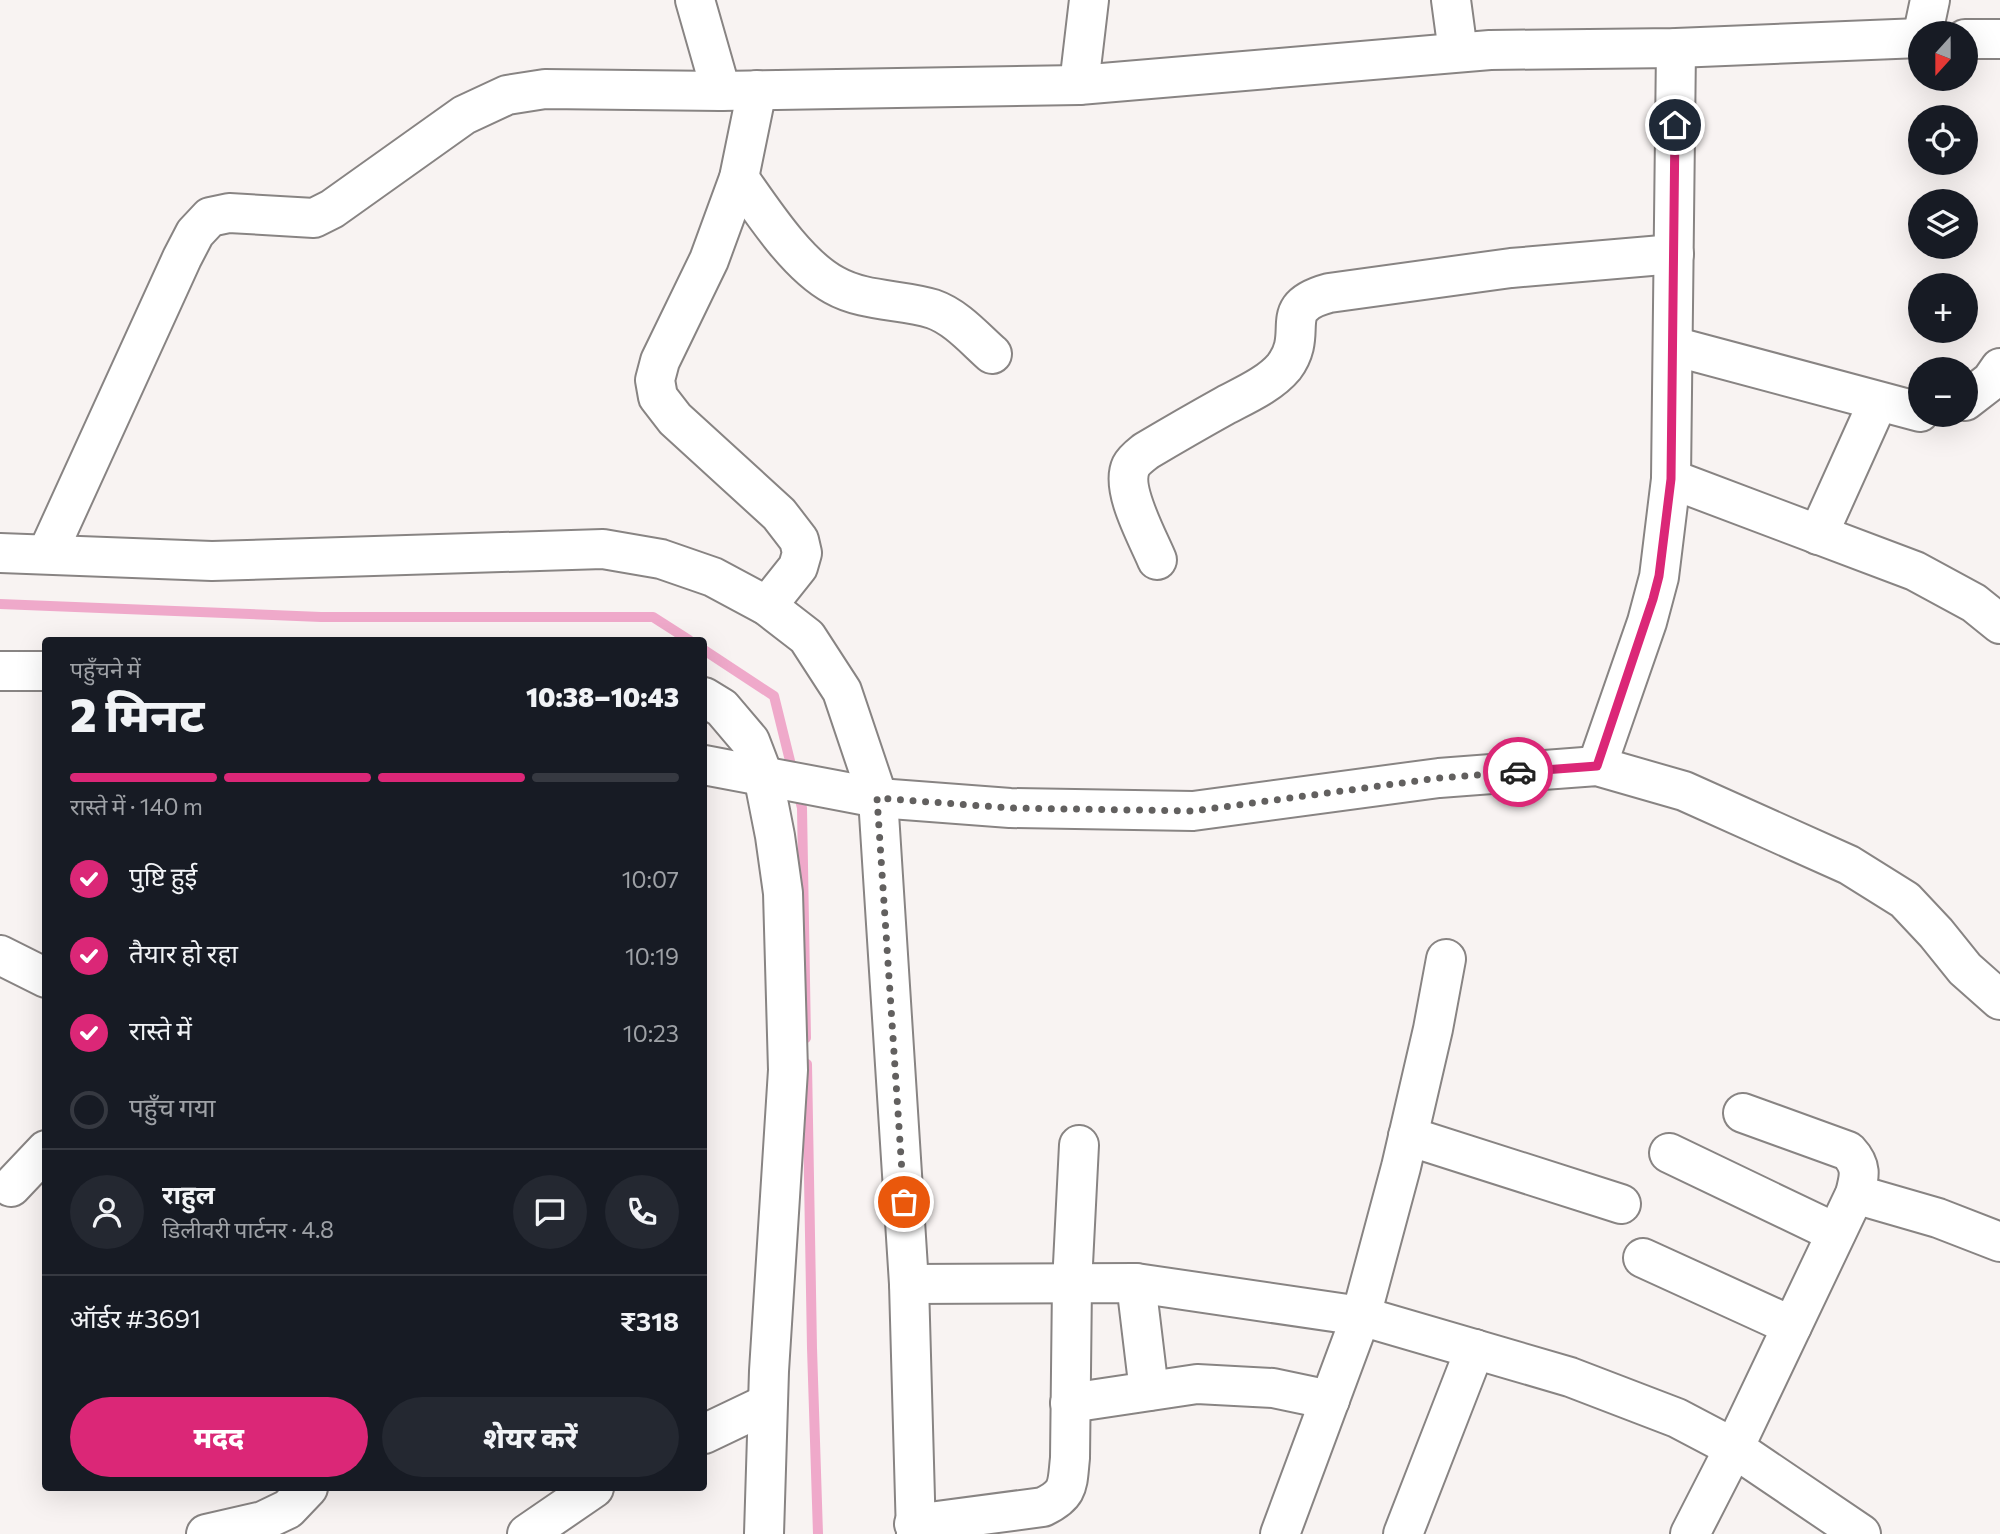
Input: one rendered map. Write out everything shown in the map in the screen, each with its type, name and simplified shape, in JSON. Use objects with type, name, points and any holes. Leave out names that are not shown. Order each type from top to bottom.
[{"type":"street","points":[[695,0],[739,91],[739,177],[709,260],[660,361],[655,380],[658,397],[675,419],[779,514],[799,540],[803,553],[798,567],[767,606]]},
{"type":"street","points":[[1079,85],[1089,0]]},
{"type":"street","points":[[1451,0],[1458,52]]},
{"type":"street","points":[[1926,21],[1930,0]]},
{"type":"street","points":[[47,554],[182,258],[195,233],[210,217],[229,213],[314,218],[332,209],[464,115],[507,95],[545,89],[739,91],[1079,85],[1490,50],[1676,48],[1908,38]]},
{"type":"street","points":[[1978,39],[2000,39]]},
{"type":"street","points":[[1597,766],[1659,576],[1671,479],[1676,48]]},
{"type":"street","points":[[739,177],[772,225],[808,264],[834,285],[862,295],[934,310],[953,319],[992,354]]},
{"type":"street","points":[[1157,561],[1130,496],[1127,479],[1132,464],[1146,451],[1259,387],[1283,369],[1296,342],[1296,318],[1301,304],[1329,293],[1510,268],[1674,254]]},
{"type":"street","points":[[1673,346],[1908,409]]},
{"type":"street","points":[[1978,393],[2000,368]]},
{"type":"street","points":[[1818,535],[1878,402]]},
{"type":"street","points":[[1671,479],[1915,571],[1974,603],[2000,624]]},
{"type":"street","points":[[0,553],[212,561],[603,549],[661,559],[713,577],[767,606],[807,637],[842,691],[869,797],[909,1284],[915,1529],[1043,1507],[1059,1499],[1067,1486],[1070,1458],[1072,1283],[1079,1145]]},
{"type":"street","points":[[0,671],[42,671]]},
{"type":"street","points":[[707,699],[722,708],[751,741],[768,776],[783,893],[788,1070],[767,1404],[764,1534]]},
{"type":"street","points":[[707,766],[869,797],[1010,808],[1193,811],[1439,778],[1597,766],[1684,791],[1849,865],[1905,900],[1965,969],[2000,1000]]},
{"type":"street","points":[[0,955],[42,976]]},
{"type":"street","points":[[1280,1534],[1361,1316],[1408,1136],[1446,959]]},
{"type":"street","points":[[1690,1534],[1855,1194],[1860,1174],[1858,1162],[1848,1152],[1743,1113]]},
{"type":"street","points":[[1408,1136],[1621,1204]]},
{"type":"street","points":[[1670,1153],[1836,1233]]},
{"type":"street","points":[[11,1187],[42,1154]]},
{"type":"street","points":[[1855,1194],[1938,1218],[2000,1242]]},
{"type":"street","points":[[1643,1258],[1792,1326]]},
{"type":"street","points":[[909,1284],[1136,1283],[1361,1316],[1570,1377],[1678,1418],[1734,1448],[1861,1534]]},
{"type":"street","points":[[1136,1283],[1149,1391]]},
{"type":"street","points":[[1403,1534],[1475,1349]]},
{"type":"street","points":[[1070,1403],[1198,1384],[1273,1388],[1329,1400]]},
{"type":"street","points":[[707,1433],[767,1404]]},
{"type":"street","points":[[206,1534],[263,1521],[288,1509],[305,1491]]},
{"type":"street","points":[[527,1534],[590,1491]]},
{"type":"waterway","points":[[0,604],[321,617],[653,617],[684,637]]},
{"type":"waterway","points":[[707,652],[774,696],[793,773]]},
{"type":"waterway","points":[[798,792],[802,808],[806,1038]]},
{"type":"waterway","points":[[807,1064],[818,1534]]},
{"type":"way so far","points":[[904,1202],[877,798],[1010,808],[1193,811],[1439,778],[1518,772]]},
{"type":"route","points":[[1518,772],[1597,766],[1647,622],[1659,576],[1671,479],[1675,125]]}]
